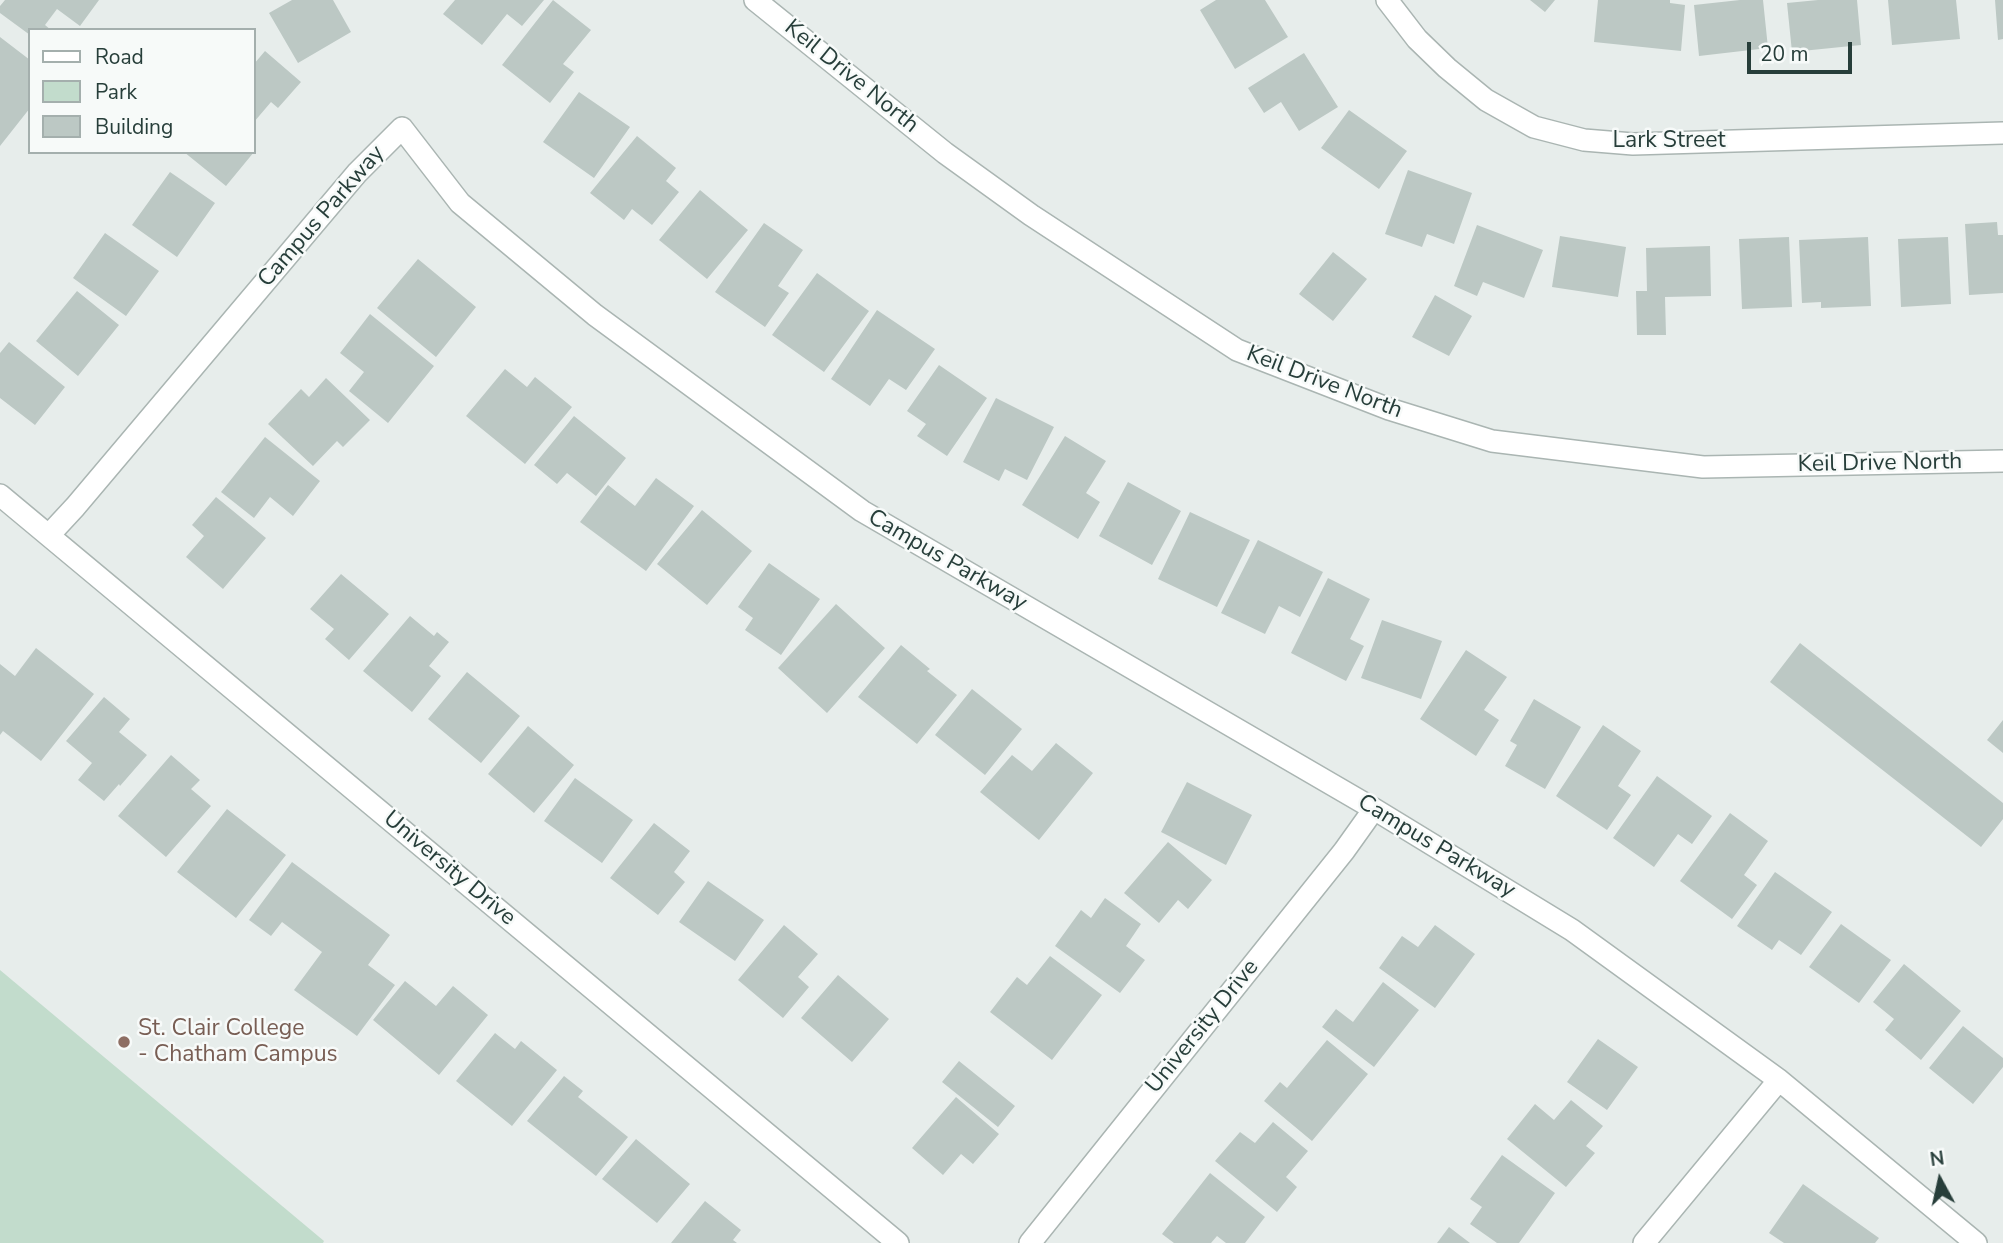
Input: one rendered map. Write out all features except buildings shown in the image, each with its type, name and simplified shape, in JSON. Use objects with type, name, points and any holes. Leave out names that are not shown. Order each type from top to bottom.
[{"type":"street","name":"Keil Drive North","points":[[754,0],[945,153],[1031,215],[1237,350],[1389,409],[1492,441],[1703,467],[2003,461]]},
{"type":"street","name":"Lark Street","points":[[1387,0],[1417,39],[1486,100],[1534,127],[1584,140],[1633,144],[2003,133]]},
{"type":"street","name":"Campus Parkway","points":[[49,535],[357,173],[402,128],[460,203],[470,212],[595,316],[862,512],[1374,809],[1572,930],[1779,1080],[1976,1243]]},
{"type":"street","name":"University Drive","points":[[0,495],[898,1243]]},
{"type":"street","name":"University Drive","points":[[1030,1243],[1344,851],[1374,809]]},
{"type":"street","points":[[1644,1243],[1779,1080]]},
{"type":"green space","points":[[0,970],[324,1241],[323,1243],[0,1243]]},
{"type":"place","name":"St. Clair College - Chatham Campus","points":[[124,1042]]}]
